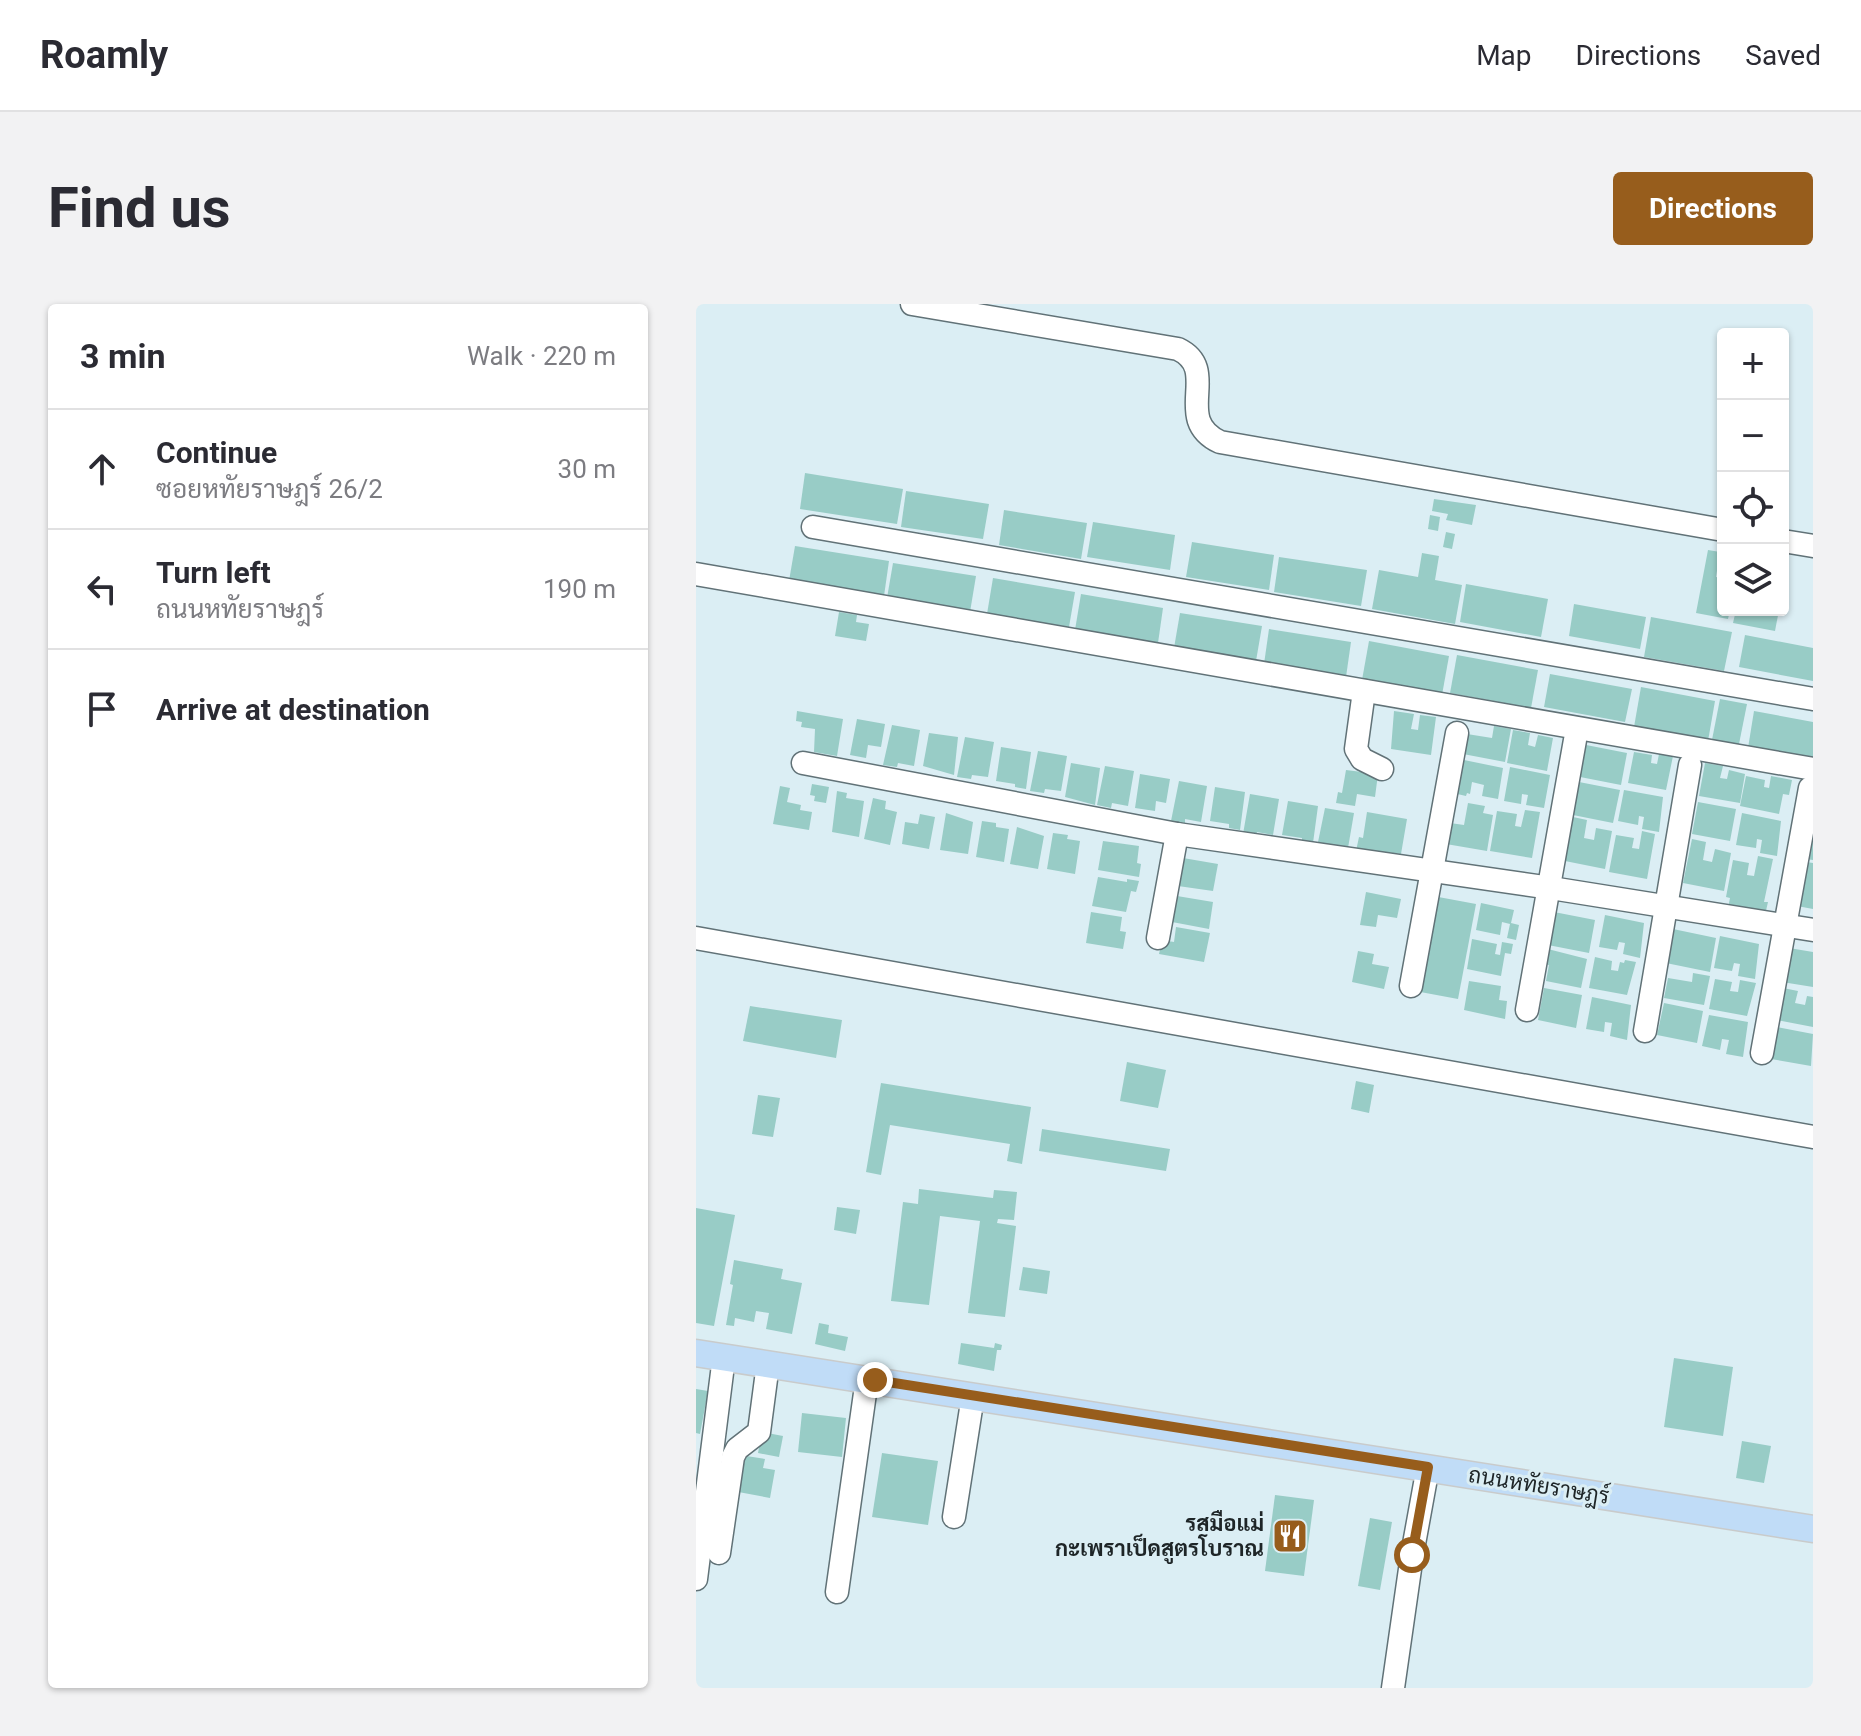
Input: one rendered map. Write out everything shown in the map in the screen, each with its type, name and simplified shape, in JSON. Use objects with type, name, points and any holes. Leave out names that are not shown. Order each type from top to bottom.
[{"type":"main road","name":"ถนนหทัยราษฎร์","points":[[696,1353],[1813,1529]]},
{"type":"street","points":[[912,304],[1178,349],[1188,354],[1195,364],[1198,377],[1197,420],[1208,437],[1220,442],[1717,529]]},
{"type":"street","points":[[813,527],[1813,699]]},
{"type":"street","points":[[1789,542],[1813,546]]},
{"type":"street","points":[[696,574],[1364,691],[1812,778],[1762,1053]]},
{"type":"street","points":[[1364,691],[1356,749],[1362,759],[1382,769]]},
{"type":"street","points":[[1411,986],[1457,733]]},
{"type":"street","points":[[1527,1010],[1575,740]]},
{"type":"street","points":[[803,763],[1177,834],[1666,905],[1813,930]]},
{"type":"street","points":[[1645,1031],[1690,765]]},
{"type":"street","points":[[1158,938],[1177,834]]},
{"type":"street","points":[[696,938],[1813,1137]]},
{"type":"street","points":[[696,1579],[724,1357]]},
{"type":"street","points":[[719,1553],[733,1457],[737,1449],[759,1432],[768,1364]]},
{"type":"street","points":[[837,1592],[867,1379]]},
{"type":"street","points":[[954,1517],[973,1396]]},
{"type":"street","points":[[1393,1688],[1428,1467]]},
{"type":"building","points":[[805,473],[903,489],[897,524],[800,509]]},
{"type":"building","points":[[906,491],[989,504],[983,539],[901,527]]},
{"type":"building","points":[[1434,499],[1476,505],[1472,525],[1446,520],[1448,514],[1432,511]]},
{"type":"building","points":[[1004,510],[1087,523],[1081,559],[999,545]]},
{"type":"building","points":[[1430,515],[1440,517],[1438,531],[1428,529]]},
{"type":"building","points":[[1093,522],[1175,535],[1170,570],[1087,557]]},
{"type":"building","points":[[1446,532],[1455,534],[1452,549],[1443,547]]},
{"type":"building","points":[[1192,542],[1274,555],[1269,590],[1186,577]]},
{"type":"building","points":[[795,546],[889,561],[884,596],[789,581]]},
{"type":"building","points":[[1708,550],[1717,552],[1717,616],[1729,616],[1728,619],[1696,613]]},
{"type":"building","points":[[1422,553],[1439,556],[1435,580],[1462,585],[1455,624],[1372,609],[1379,570],[1418,577]]},
{"type":"building","points":[[1279,557],[1367,570],[1361,606],[1274,592]]},
{"type":"building","points":[[893,563],[976,576],[970,612],[887,598]]},
{"type":"building","points":[[993,578],[1075,592],[1069,627],[987,614]]},
{"type":"building","points":[[1466,584],[1548,599],[1541,637],[1460,622]]},
{"type":"building","points":[[1081,594],[1163,608],[1158,643],[1075,630]]},
{"type":"building","points":[[1574,604],[1646,617],[1640,649],[1569,636]]},
{"type":"building","points":[[839,612],[857,615],[856,622],[869,624],[866,641],[835,636]]},
{"type":"building","points":[[1180,613],[1262,626],[1256,661],[1174,648]]},
{"type":"building","points":[[1735,616],[1778,616],[1775,631],[1733,623]]},
{"type":"building","points":[[1651,617],[1732,632],[1724,671],[1644,657]]},
{"type":"building","points":[[1269,629],[1351,642],[1346,677],[1264,664]]},
{"type":"building","points":[[1745,635],[1813,648],[1813,681],[1739,667]]},
{"type":"building","points":[[1369,641],[1449,656],[1442,695],[1362,680]]},
{"type":"building","points":[[1457,655],[1538,670],[1531,708],[1450,693]]},
{"type":"building","points":[[1550,674],[1632,689],[1625,722],[1544,707]]},
{"type":"building","points":[[1641,687],[1715,701],[1708,741],[1634,727]]},
{"type":"building","points":[[1720,699],[1747,704],[1738,749],[1711,745]]},
{"type":"building","points":[[797,711],[843,719],[837,756],[814,752],[815,729],[801,727],[802,722],[796,721]]},
{"type":"building","points":[[1394,711],[1414,714],[1411,729],[1418,730],[1420,715],[1436,717],[1431,755],[1391,749]]},
{"type":"building","points":[[1754,711],[1813,722],[1813,760],[1748,748]]},
{"type":"building","points":[[857,719],[885,724],[881,747],[868,745],[866,758],[850,755]]},
{"type":"building","points":[[892,725],[920,730],[914,766],[898,763],[897,767],[883,765]]},
{"type":"building","points":[[1494,726],[1511,729],[1505,762],[1463,754],[1467,734],[1492,738]]},
{"type":"building","points":[[1513,730],[1530,733],[1528,745],[1535,747],[1538,735],[1553,738],[1547,771],[1507,763]]},
{"type":"building","points":[[929,733],[958,737],[954,775],[923,766]]},
{"type":"building","points":[[965,737],[994,742],[988,777],[957,777]]},
{"type":"building","points":[[1581,744],[1627,753],[1621,785],[1575,776]]},
{"type":"building","points":[[1001,747],[1031,752],[1026,789],[996,781]]},
{"type":"building","points":[[1038,751],[1067,756],[1061,791],[1030,791]]},
{"type":"building","points":[[1634,752],[1652,755],[1651,763],[1657,764],[1659,754],[1673,756],[1666,790],[1628,783]]},
{"type":"building","points":[[1464,760],[1503,768],[1498,799],[1482,796],[1484,785],[1472,782],[1470,794],[1453,793],[1456,779],[1460,780]]},
{"type":"building","points":[[1071,763],[1100,768],[1095,805],[1065,797]]},
{"type":"building","points":[[1705,763],[1723,766],[1720,778],[1727,779],[1729,770],[1745,774],[1740,803],[1699,796]]},
{"type":"building","points":[[1105,766],[1134,771],[1128,806],[1112,803],[1111,808],[1097,805]]},
{"type":"building","points":[[1510,767],[1550,775],[1544,808],[1526,805],[1528,795],[1522,794],[1521,804],[1504,801]]},
{"type":"building","points":[[1346,770],[1378,774],[1375,797],[1357,794],[1355,806],[1336,803],[1338,792],[1342,793]]},
{"type":"building","points":[[1140,774],[1170,779],[1166,803],[1156,801],[1155,811],[1135,808]]},
{"type":"building","points":[[1746,776],[1765,780],[1764,787],[1769,788],[1771,776],[1792,780],[1789,795],[1783,794],[1779,814],[1740,806]]},
{"type":"building","points":[[1179,781],[1207,786],[1201,822],[1185,819],[1185,823],[1171,821]]},
{"type":"building","points":[[1579,782],[1620,790],[1613,823],[1573,815]]},
{"type":"building","points":[[812,784],[829,787],[826,803],[814,801],[815,796],[810,795]]},
{"type":"building","points":[[780,786],[790,788],[787,802],[801,805],[800,810],[812,812],[809,830],[773,824]]},
{"type":"building","points":[[1215,787],[1245,792],[1240,830],[1229,828],[1229,824],[1210,821]]},
{"type":"building","points":[[1624,790],[1663,797],[1659,832],[1642,829],[1644,817],[1639,816],[1638,825],[1618,821]]},
{"type":"building","points":[[837,791],[847,793],[846,798],[864,801],[859,837],[832,832]]},
{"type":"building","points":[[1250,794],[1279,799],[1273,835],[1257,832],[1256,836],[1243,834]]},
{"type":"building","points":[[873,798],[886,801],[885,809],[897,812],[890,845],[864,839]]},
{"type":"building","points":[[1288,801],[1318,806],[1313,843],[1282,835]]},
{"type":"building","points":[[1698,802],[1736,809],[1730,841],[1692,834]]},
{"type":"building","points":[[1468,803],[1485,806],[1483,813],[1493,815],[1487,851],[1446,844],[1450,823],[1464,825]]},
{"type":"building","points":[[1325,808],[1354,813],[1348,848],[1317,847]]},
{"type":"building","points":[[1525,810],[1540,812],[1532,858],[1490,851],[1497,811],[1517,814],[1515,826],[1521,827]]},
{"type":"building","points":[[1367,812],[1407,819],[1401,854],[1385,852],[1384,856],[1356,851],[1359,837],[1363,838]]},
{"type":"building","points":[[946,813],[973,822],[968,854],[940,850]]},
{"type":"building","points":[[1742,813],[1781,821],[1777,856],[1760,853],[1762,840],[1757,839],[1756,848],[1736,845]]},
{"type":"building","points":[[920,814],[935,817],[929,849],[902,844],[905,822],[918,824]]},
{"type":"building","points":[[1573,817],[1587,820],[1584,838],[1594,840],[1596,828],[1612,831],[1605,869],[1565,861]]},
{"type":"building","points":[[982,821],[1009,829],[1004,862],[976,857]]},
{"type":"building","points":[[1017,827],[1044,836],[1038,869],[1010,864]]},
{"type":"building","points":[[1642,831],[1655,834],[1647,879],[1609,872],[1616,835],[1634,838],[1632,848],[1639,849]]},
{"type":"building","points":[[1053,833],[1080,841],[1075,874],[1047,869]]},
{"type":"building","points":[[1813,833],[1813,860],[1806,859]]},
{"type":"building","points":[[1692,839],[1706,842],[1703,860],[1712,862],[1715,849],[1731,853],[1724,891],[1683,883]]},
{"type":"building","points":[[1103,841],[1139,846],[1139,877],[1098,870]]},
{"type":"building","points":[[1758,856],[1773,859],[1764,902],[1768,902],[1765,915],[1728,908],[1730,898],[1726,897],[1733,860],[1749,863],[1747,875],[1754,876]]},
{"type":"building","points":[[1183,858],[1218,864],[1213,891],[1178,886]]},
{"type":"building","points":[[1806,862],[1813,863],[1813,909],[1797,906]]},
{"type":"building","points":[[1098,877],[1139,881],[1136,892],[1131,891],[1126,912],[1092,906]]},
{"type":"building","points":[[1366,892],[1401,899],[1397,918],[1378,915],[1376,927],[1360,925]]},
{"type":"building","points":[[1177,896],[1213,902],[1209,929],[1172,922]]},
{"type":"building","points":[[1433,896],[1476,904],[1458,999],[1415,991]]},
{"type":"building","points":[[1481,903],[1514,910],[1511,923],[1519,925],[1516,940],[1507,938],[1510,924],[1502,922],[1500,935],[1476,930]]},
{"type":"building","points":[[1091,912],[1122,917],[1120,931],[1126,932],[1123,949],[1086,943]]},
{"type":"building","points":[[1554,912],[1595,920],[1589,953],[1548,945]]},
{"type":"building","points":[[1605,915],[1644,923],[1640,958],[1623,954],[1625,943],[1619,942],[1617,950],[1599,947]]},
{"type":"building","points":[[1176,927],[1210,933],[1204,962],[1159,954],[1162,940],[1174,942]]},
{"type":"building","points":[[1673,929],[1716,938],[1710,972],[1666,963]]},
{"type":"building","points":[[1720,936],[1759,944],[1755,979],[1738,976],[1740,964],[1734,963],[1732,971],[1714,968]]},
{"type":"building","points":[[1472,939],[1497,944],[1495,954],[1500,955],[1502,942],[1513,944],[1511,954],[1505,953],[1501,976],[1467,969]]},
{"type":"building","points":[[1540,947],[1587,959],[1581,988],[1546,981],[1549,965],[1537,963]]},
{"type":"building","points":[[1789,948],[1813,952],[1813,987],[1782,982]]},
{"type":"building","points":[[1358,951],[1374,954],[1372,964],[1389,967],[1384,989],[1352,982]]},
{"type":"building","points":[[1595,957],[1612,961],[1611,970],[1618,971],[1620,962],[1636,962],[1627,995],[1589,988]]},
{"type":"building","points":[[1693,973],[1710,976],[1704,1005],[1664,998],[1668,978],[1692,982]]},
{"type":"building","points":[[1715,979],[1732,982],[1730,991],[1738,992],[1740,980],[1756,983],[1747,1016],[1709,1009]]},
{"type":"building","points":[[1469,981],[1501,986],[1499,1000],[1507,1001],[1505,1019],[1464,1010]]},
{"type":"building","points":[[1544,988],[1582,995],[1576,1028],[1538,1020]]},
{"type":"building","points":[[1783,988],[1798,991],[1795,1003],[1805,1005],[1807,996],[1813,997],[1813,1027],[1777,1020]]},
{"type":"building","points":[[1592,997],[1631,1005],[1627,1040],[1610,1036],[1612,1023],[1605,1022],[1604,1032],[1586,1029]]},
{"type":"building","points":[[1664,1003],[1703,1011],[1697,1043],[1657,1035]]},
{"type":"building","points":[[750,1006],[842,1020],[836,1058],[743,1041]]},
{"type":"building","points":[[1709,1015],[1748,1022],[1743,1057],[1726,1054],[1729,1040],[1722,1039],[1720,1050],[1702,1046]]},
{"type":"building","points":[[1777,1027],[1813,1034],[1811,1066],[1771,1059]]},
{"type":"building","points":[[1127,1062],[1166,1070],[1158,1108],[1120,1101]]},
{"type":"building","points":[[1356,1081],[1374,1085],[1369,1113],[1351,1109]]},
{"type":"building","points":[[881,1083],[1031,1107],[1022,1164],[1007,1161],[1010,1144],[890,1125],[881,1175],[866,1172]]},
{"type":"building","points":[[758,1095],[780,1098],[773,1137],[752,1134]]},
{"type":"building","points":[[1042,1129],[1170,1149],[1166,1171],[1039,1151]]},
{"type":"building","points":[[919,1189],[993,1198],[994,1190],[1017,1192],[1014,1220],[998,1219],[997,1223],[1016,1226],[1005,1317],[968,1313],[980,1221],[940,1216],[929,1305],[891,1301],[903,1202],[918,1204]]},
{"type":"building","points":[[837,1207],[860,1210],[856,1234],[834,1230]]},
{"type":"building","points":[[696,1208],[735,1215],[714,1326],[696,1323]]},
{"type":"building","points":[[734,1260],[783,1269],[781,1279],[802,1283],[792,1334],[766,1329],[769,1313],[756,1311],[754,1322],[735,1318],[734,1326],[726,1325]]},
{"type":"building","points":[[1023,1267],[1050,1271],[1047,1294],[1019,1290]]},
{"type":"building","points":[[819,1323],[829,1325],[828,1333],[848,1337],[845,1351],[815,1344]]},
{"type":"building","points":[[961,1343],[994,1348],[995,1343],[1002,1345],[1001,1350],[997,1350],[994,1371],[958,1364]]},
{"type":"building","points":[[1674,1358],[1733,1367],[1723,1436],[1664,1427]]},
{"type":"building","points":[[696,1389],[708,1391],[700,1434],[696,1433]]},
{"type":"building","points":[[802,1413],[846,1418],[842,1457],[798,1452]]},
{"type":"building","points":[[762,1432],[783,1436],[779,1457],[758,1453]]},
{"type":"building","points":[[1742,1441],[1771,1446],[1764,1483],[1736,1478]]},
{"type":"building","points":[[882,1453],[938,1461],[928,1525],[872,1517]]},
{"type":"building","points":[[740,1455],[765,1459],[763,1468],[775,1470],[770,1498],[733,1491]]},
{"type":"building","name":"รสมือแม่ กะเพราเป็ดสูตรโบราณ","points":[[1275,1495],[1314,1500],[1304,1576],[1265,1571]]},
{"type":"building","points":[[1370,1518],[1392,1522],[1380,1590],[1358,1586]]},
{"type":"place","name":"รสมือแม่ กะเพราเป็ดสูตรโบราณ","points":[[1290,1536]]},
{"type":"route","points":[[875,1380],[1428,1467],[1412,1555]]}]
